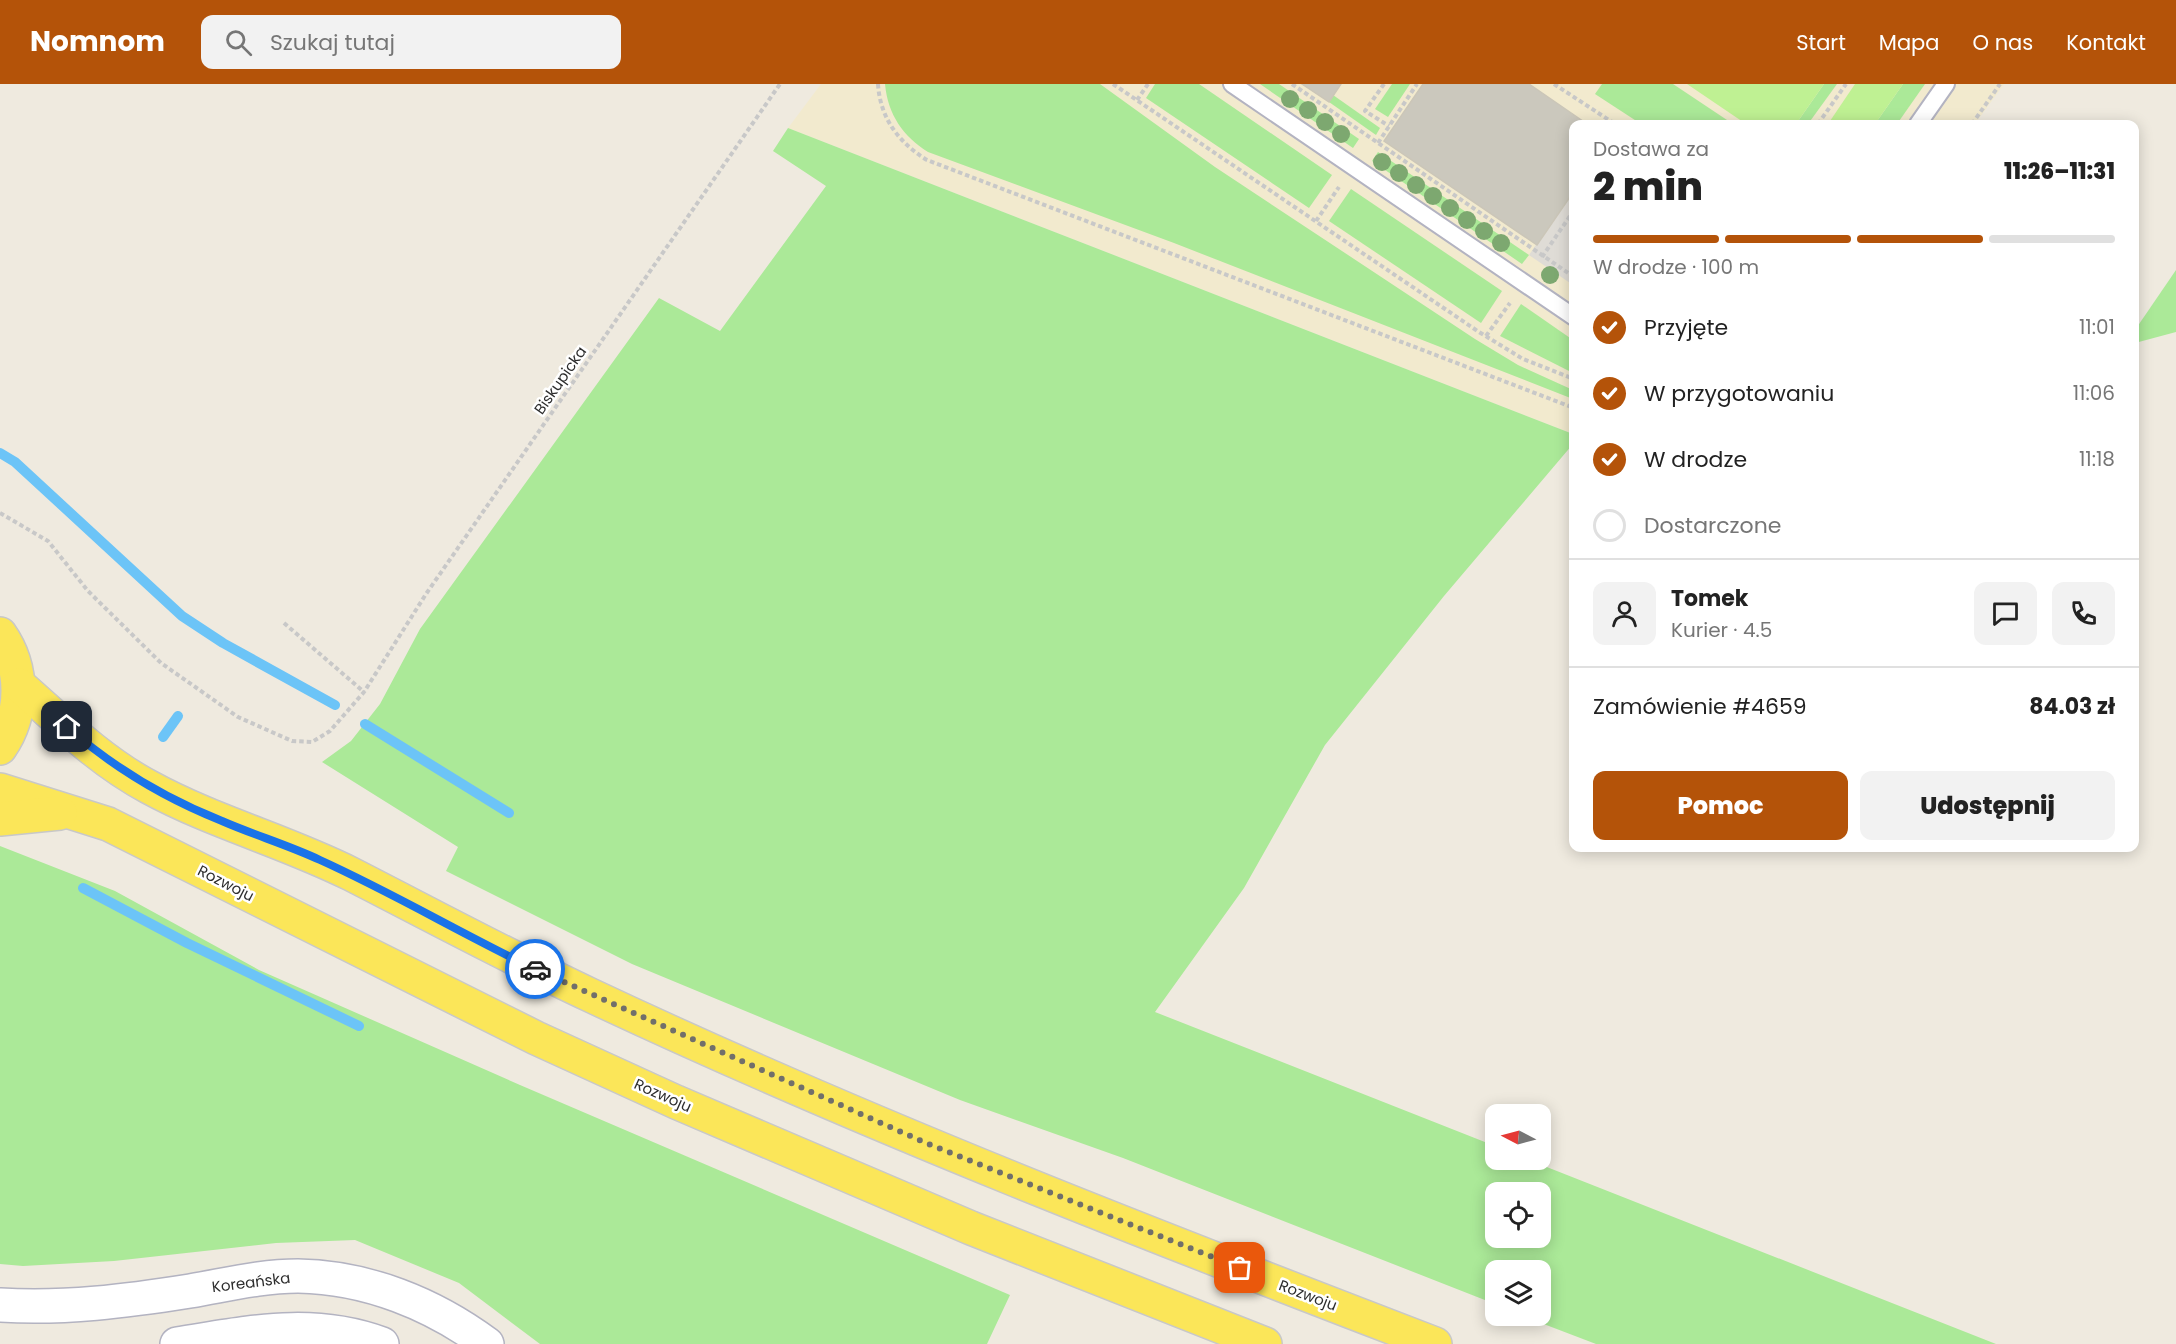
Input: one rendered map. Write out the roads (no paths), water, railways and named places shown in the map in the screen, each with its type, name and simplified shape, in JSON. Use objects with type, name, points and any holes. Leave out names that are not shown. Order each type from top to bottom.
[{"type":"main road","points":[[0,634],[10,651],[19,685],[14,722],[0,748]]},
{"type":"main road","name":"Rozwoju","points":[[19,685],[116,767],[149,787],[222,822],[284,844],[350,874],[470,937],[584,992],[926,1143],[1435,1344]]},
{"type":"main road","name":"Rozwoju","points":[[0,790],[77,812],[108,824],[536,1038],[676,1102],[971,1228],[1265,1344]]},
{"type":"main road","points":[[0,819],[77,812]]},
{"type":"street","name":"Koreańska","points":[[0,1305],[35,1307],[104,1303],[270,1277],[300,1276],[340,1280],[394,1293],[446,1317],[488,1344]]},
{"type":"street","points":[[177,1344],[297,1328],[343,1333],[382,1344]]},
{"type":"lane","points":[[1232,84],[1569,314]]},
{"type":"lane","points":[[1921,120],[1946,84]]},
{"type":"waterway","points":[[0,453],[15,462],[182,616],[223,643],[335,705]]},
{"type":"waterway","points":[[163,737],[178,716]]},
{"type":"waterway","points":[[365,724],[509,813]]},
{"type":"waterway","points":[[83,888],[187,943],[359,1026]]}]
